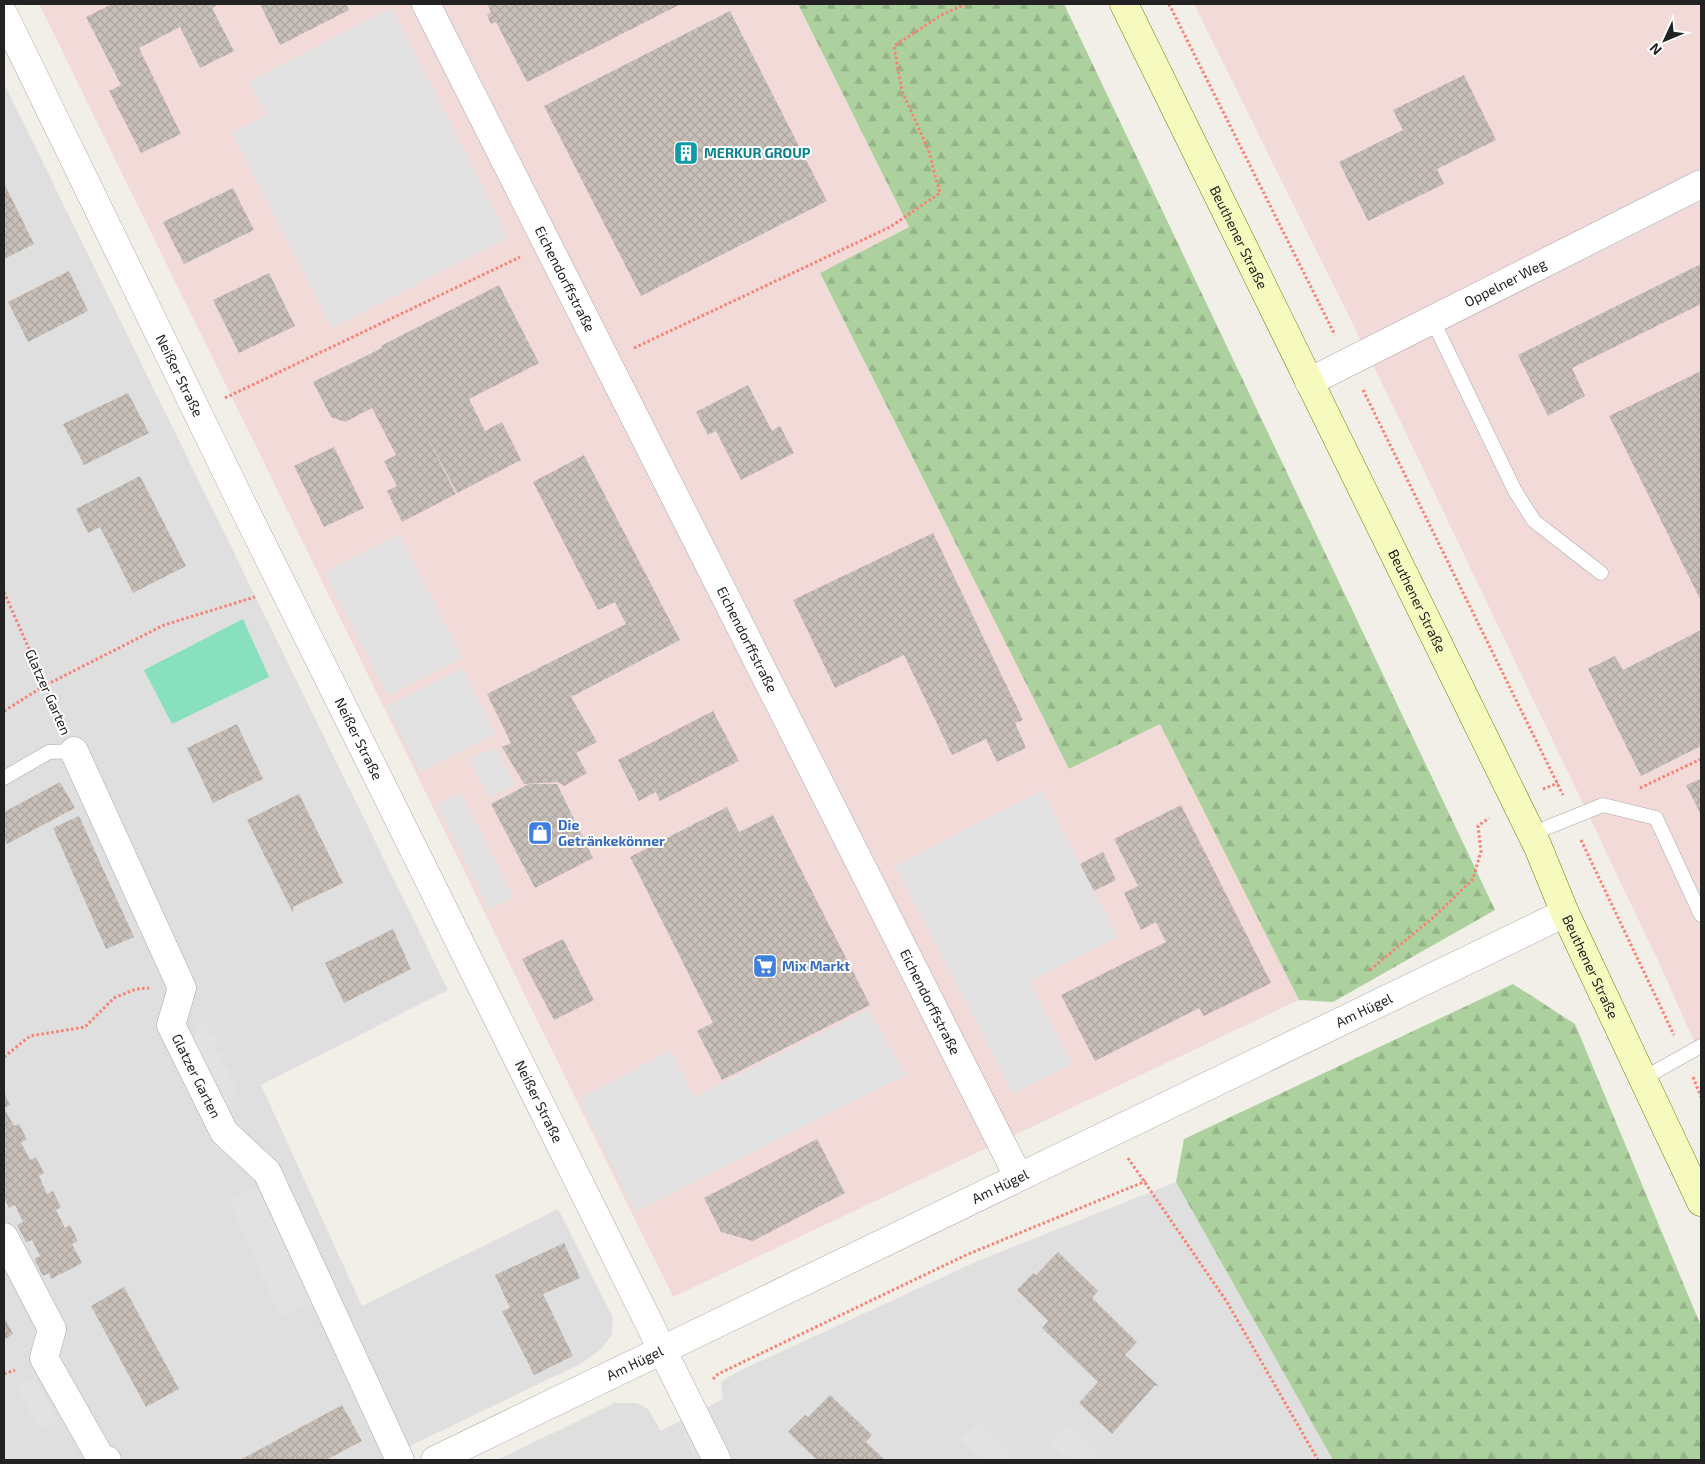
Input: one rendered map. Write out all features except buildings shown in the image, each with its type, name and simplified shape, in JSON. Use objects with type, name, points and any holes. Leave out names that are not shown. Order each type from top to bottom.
[{"type":"main road","name":"Beuthener Straße","points":[[1124,4],[1532,834],[1565,913],[1701,1202]]},
{"type":"street","name":"Eichendorffstraße","points":[[426,4],[1018,1176]]},
{"type":"street","name":"Neißer Straße","points":[[4,15],[241,502],[717,1460]]},
{"type":"street","name":"Oppelner Weg","points":[[1309,382],[1701,184]]},
{"type":"street","name":"Glatzer Garten","points":[[74,751],[182,988],[171,1025],[224,1132],[267,1172],[400,1460]]},
{"type":"street","name":"Am Hügel","points":[[434,1460],[663,1352],[1018,1176],[1565,913]]},
{"type":"street","points":[[4,1237],[52,1329],[44,1358],[100,1457],[107,1460]]},
{"type":"lane","points":[[1433,321],[1515,491],[1534,521],[1601,573]]},
{"type":"lane","points":[[4,778],[49,752],[74,751]]},
{"type":"lane","points":[[1532,834],[1603,805],[1656,818],[1701,915]]},
{"type":"lane","points":[[1644,1078],[1683,1054],[1701,1046]]},
{"type":"path","points":[[607,362],[890,228],[940,193],[928,149],[902,90],[894,46],[943,14],[966,4]]},
{"type":"path","points":[[1169,4],[1558,783],[1571,817],[1683,1054],[1701,1098]]},
{"type":"path","points":[[223,399],[547,244]]},
{"type":"path","name":"Glatzer Garten","points":[[4,592],[74,751]]},
{"type":"path","points":[[4,711],[44,686],[164,625],[259,596]]},
{"type":"path","points":[[1603,805],[1701,759]]},
{"type":"path","points":[[1364,976],[1435,916],[1473,879],[1480,851],[1478,826],[1515,802],[1558,783]]},
{"type":"path","points":[[4,1057],[30,1036],[85,1027],[114,998],[136,989],[182,988]]},
{"type":"path","points":[[1108,1133],[1146,1181],[1227,1302],[1318,1460]]},
{"type":"path","points":[[712,1386],[712,1381],[718,1374],[966,1255],[1146,1181]]},
{"type":"shaded area","points":[[39,4],[798,4],[909,227],[820,273],[1069,769],[1160,724],[1299,1000],[673,1297]]},
{"type":"shaded area","points":[[1194,4],[1701,4],[1701,1057],[1661,967],[1381,381]]},
{"type":"shaded area","points":[[392,8],[509,237],[332,328],[232,133],[266,115],[249,81]]},
{"type":"shaded area","points":[[4,83],[448,990],[261,1085],[362,1306],[558,1209],[613,1318],[612,1335],[600,1350],[582,1363],[408,1447],[414,1460],[4,1460]]},
{"type":"shaded area","points":[[399,534],[463,658],[388,696],[324,572]]},
{"type":"shaded area","points":[[462,668],[496,734],[420,772],[386,706]]},
{"type":"shaded area","points":[[496,747],[515,785],[489,798],[469,759]]},
{"type":"shaded area","points":[[1042,790],[1118,936],[1030,982],[1072,1063],[1013,1094],[895,866]]},
{"type":"shaded area","points":[[461,793],[514,897],[489,910],[437,805]]},
{"type":"shaded area","points":[[869,1009],[906,1075],[635,1212],[579,1099],[671,1050],[695,1097]]},
{"type":"shaded area","points":[[198,1021],[210,1024],[208,1034],[217,1037],[214,1050],[223,1053],[221,1066],[230,1068],[228,1080],[237,1082],[227,1114],[194,1040]]},
{"type":"shaded area","points":[[1176,1182],[1333,1460],[497,1460],[615,1403],[637,1403],[648,1409],[661,1431],[723,1399],[721,1382],[735,1373],[980,1260]]},
{"type":"shaded area","points":[[257,1186],[313,1303],[280,1316],[229,1200]]},
{"type":"shaded area","points":[[35,1377],[57,1420],[39,1429],[17,1386]]},
{"type":"shaded area","points":[[979,1422],[1016,1460],[979,1460],[960,1439]]},
{"type":"shaded area","points":[[688,1423],[706,1460],[695,1460],[683,1435]]},
{"type":"shaded area","points":[[1067,1424],[1103,1460],[1067,1460],[1048,1442]]},
{"type":"green space","points":[[798,4],[1064,4],[1495,910],[1333,1002],[1299,1000],[1160,724],[1069,769],[820,273],[909,227]]},
{"type":"green space","points":[[243,619],[269,677],[172,724],[144,670]]},
{"type":"green space","points":[[1513,984],[1575,1024],[1701,1326],[1701,1460],[1333,1460],[1176,1182],[1184,1139]]},
{"type":"place","name":"MERKUR GROUP","points":[[686,153]]},
{"type":"place","name":"Die Getränkekönner","points":[[540,833]]},
{"type":"place","name":"Mix Markt","points":[[765,966]]}]
